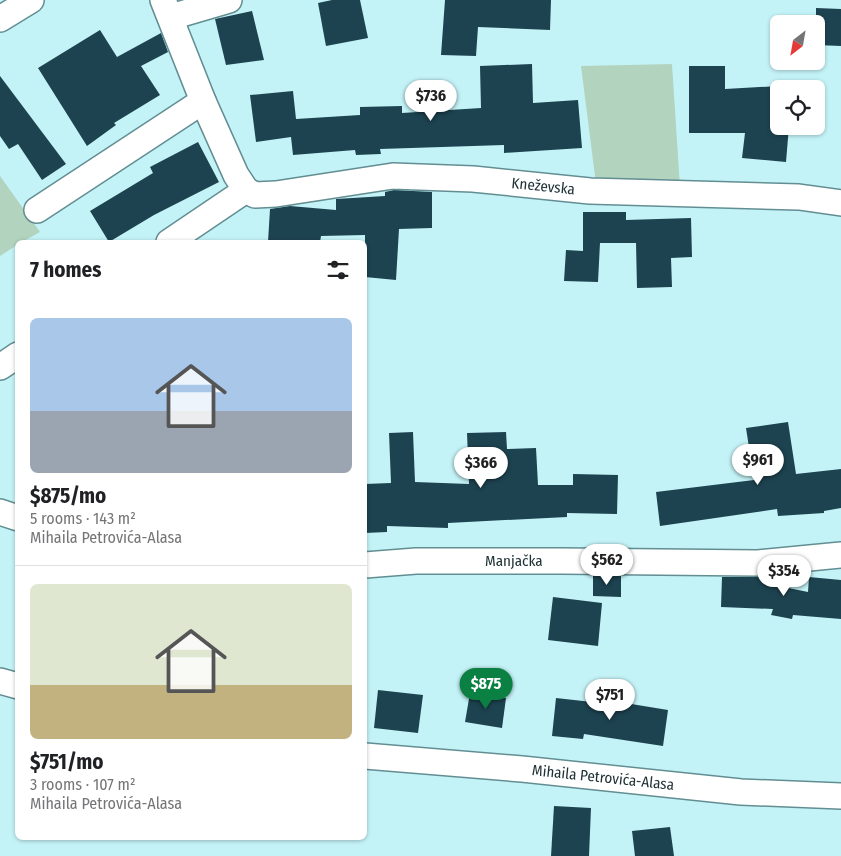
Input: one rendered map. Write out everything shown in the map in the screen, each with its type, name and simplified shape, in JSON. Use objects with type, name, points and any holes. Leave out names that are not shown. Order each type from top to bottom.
[{"type":"street","points":[[0,19],[31,0]]},
{"type":"street","points":[[172,240],[246,190],[236,175],[203,101],[167,8],[229,0]]},
{"type":"street","points":[[37,210],[203,101]]},
{"type":"street","name":"Kneževska","points":[[246,190],[262,196],[393,176],[473,179],[590,191],[799,197],[841,203]]},
{"type":"street","points":[[0,366],[15,357]]},
{"type":"street","points":[[0,512],[15,517]]},
{"type":"street","name":"Manjačka","points":[[367,564],[416,561],[562,560],[758,563],[841,555]]},
{"type":"street","points":[[0,681],[15,685]]},
{"type":"street","name":"Mihaila Petrovića-Alasa","points":[[367,756],[550,771],[741,792],[841,796]]},
{"type":"green space","points":[[672,64],[680,187],[596,184],[581,66]]},
{"type":"green space","points":[[0,176],[40,232],[26,240],[15,240],[15,246],[0,256]]},
{"type":"building","points":[[332,0],[360,0],[368,38],[326,46],[318,3]]},
{"type":"building","points":[[445,0],[551,0],[550,30],[478,27],[476,56],[441,55]]},
{"type":"building","points":[[816,8],[841,9],[841,46],[825,45],[825,15],[816,15]]},
{"type":"building","points":[[252,11],[264,60],[226,65],[215,19]]},
{"type":"building","points":[[100,30],[117,57],[161,33],[168,52],[141,66],[160,95],[114,123],[116,125],[87,146],[38,68]]},
{"type":"building","points":[[532,64],[533,103],[578,100],[582,148],[504,153],[504,145],[380,149],[381,154],[356,155],[355,150],[293,155],[291,137],[256,142],[250,95],[293,91],[296,119],[360,115],[360,107],[402,106],[402,113],[481,108],[480,66]]},
{"type":"building","points":[[689,66],[725,66],[725,89],[770,86],[770,135],[788,135],[786,162],[742,158],[745,133],[689,133]]},
{"type":"building","points":[[0,76],[66,164],[42,180],[18,144],[9,149],[0,136]]},
{"type":"building","points":[[198,142],[219,182],[154,215],[112,240],[108,240],[90,211],[153,173],[150,167]]},
{"type":"building","points":[[394,190],[432,192],[432,228],[399,229],[396,280],[367,277],[367,240],[365,240],[365,235],[321,236],[320,240],[268,240],[270,209],[290,206],[336,210],[336,199],[385,196],[385,192]]},
{"type":"building","points":[[583,212],[626,212],[626,220],[691,218],[692,257],[671,258],[672,287],[637,288],[636,243],[600,243],[598,282],[564,281],[566,250],[583,251]]},
{"type":"building","points":[[788,422],[796,474],[841,469],[841,508],[824,511],[824,513],[778,516],[777,509],[660,526],[656,492],[754,480],[746,428]]},
{"type":"building","points":[[413,432],[415,482],[469,484],[467,433],[506,432],[507,449],[536,448],[538,485],[573,485],[573,474],[618,475],[617,514],[567,513],[567,517],[448,523],[448,528],[387,526],[387,532],[367,533],[367,484],[391,483],[389,433]]},
{"type":"building","points":[[593,576],[621,576],[621,597],[593,596]]},
{"type":"building","points":[[722,577],[764,577],[764,583],[808,592],[809,577],[841,580],[841,619],[793,615],[792,619],[771,615],[773,609],[721,607]]},
{"type":"building","points":[[553,597],[602,603],[598,646],[548,640]]},
{"type":"building","points":[[378,690],[423,695],[418,733],[374,728]]},
{"type":"building","points":[[470,693],[506,698],[502,728],[465,722]]},
{"type":"building","points":[[556,698],[619,705],[619,702],[668,710],[663,746],[584,734],[583,739],[552,736]]},
{"type":"building","points":[[554,806],[591,808],[589,856],[551,856]]},
{"type":"building","points":[[670,827],[674,856],[635,856],[632,831]]}]
